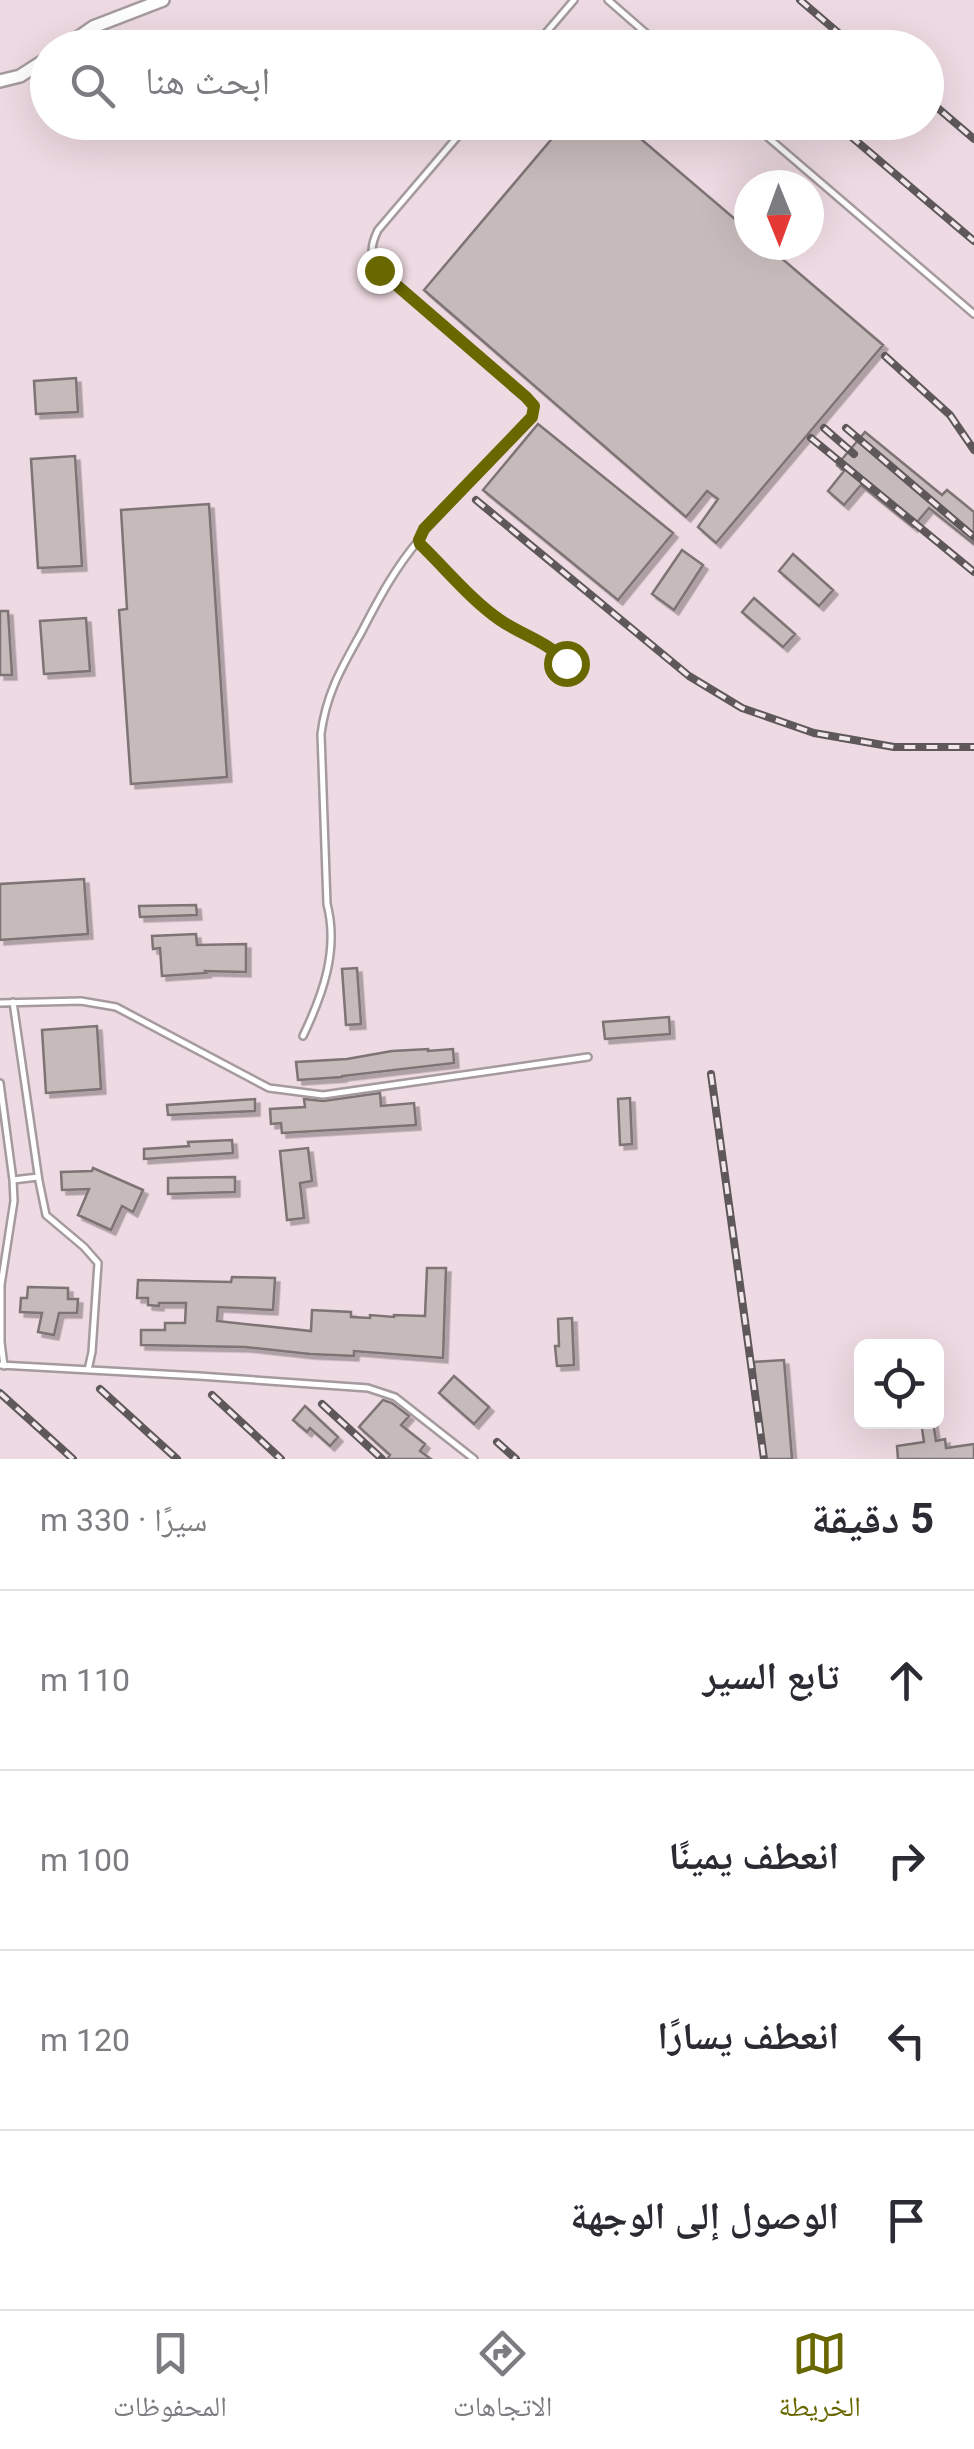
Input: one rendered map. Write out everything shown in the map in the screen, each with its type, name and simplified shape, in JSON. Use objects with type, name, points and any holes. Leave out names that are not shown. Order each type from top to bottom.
[{"type":"street","points":[[90,30],[163,0]]},
{"type":"street","points":[[0,81],[30,70]]},
{"type":"lane","points":[[548,30],[574,0]]},
{"type":"lane","points":[[608,0],[642,30]]},
{"type":"lane","points":[[303,1036],[322,996],[330,950],[332,924],[327,904],[320,734],[331,688],[378,599],[424,529],[534,412],[526,397],[379,270],[372,258],[372,242],[378,230],[455,140]]},
{"type":"lane","points":[[771,140],[974,314]]},
{"type":"lane","points":[[419,540],[498,618],[542,642],[566,663]]},
{"type":"lane","points":[[0,1002],[81,1000],[116,1007],[269,1088],[290,1093],[323,1096],[588,1058]]},
{"type":"lane","points":[[12,1002],[46,1215],[98,1264],[88,1370]]},
{"type":"lane","points":[[0,1083],[14,1200],[0,1285],[2,1366],[368,1388],[395,1397],[474,1459]]},
{"type":"lane","points":[[13,1180],[38,1177]]},
{"type":"shaded area","points":[[0,0],[974,0],[974,1459],[0,1459]]},
{"type":"building","points":[[551,140],[642,140],[734,218],[734,260],[784,260],[883,345],[716,543],[698,527],[718,499],[707,491],[686,517],[424,290]]},
{"type":"building","points":[[76,378],[78,412],[36,414],[34,381]]},
{"type":"building","points":[[538,424],[673,533],[618,600],[483,490]]},
{"type":"building","points":[[865,432],[942,495],[947,490],[974,512],[974,544],[929,508],[913,527],[861,485],[844,505],[828,491],[844,471],[837,465]]},
{"type":"building","points":[[75,456],[82,566],[38,568],[31,459]]},
{"type":"building","points":[[209,504],[227,777],[131,784],[119,610],[127,609],[121,510]]},
{"type":"building","points":[[682,550],[703,565],[674,610],[652,594]]},
{"type":"building","points":[[793,554],[833,590],[819,606],[779,571]]},
{"type":"building","points":[[754,598],[795,634],[783,647],[742,612]]},
{"type":"building","points":[[0,611],[8,611],[12,675],[0,675]]},
{"type":"building","points":[[86,618],[90,671],[44,674],[40,621]]},
{"type":"building","points":[[84,879],[88,934],[0,940],[0,884]]},
{"type":"building","points":[[196,905],[197,915],[140,917],[139,906]]},
{"type":"building","points":[[196,934],[197,945],[246,944],[246,972],[162,976],[160,948],[153,949],[152,936]]},
{"type":"building","points":[[357,968],[361,1024],[346,1025],[342,969]]},
{"type":"building","points":[[669,1017],[670,1034],[605,1039],[603,1022]]},
{"type":"building","points":[[97,1026],[101,1089],[46,1093],[42,1030]]},
{"type":"building","points":[[453,1049],[454,1063],[298,1080],[296,1062]]},
{"type":"building","points":[[380,1093],[381,1106],[414,1103],[416,1125],[282,1133],[281,1123],[271,1124],[270,1109],[305,1107],[304,1099],[323,1101]]},
{"type":"building","points":[[630,1098],[632,1144],[620,1145],[618,1099]]},
{"type":"building","points":[[255,1099],[255,1111],[168,1115],[167,1105]]},
{"type":"building","points":[[232,1140],[233,1153],[144,1159],[144,1149]]},
{"type":"building","points":[[308,1148],[312,1181],[300,1183],[304,1218],[287,1220],[280,1151]]},
{"type":"building","points":[[93,1168],[143,1190],[133,1212],[122,1206],[111,1230],[78,1215],[89,1189],[62,1190],[61,1172]]},
{"type":"building","points":[[235,1177],[235,1192],[168,1194],[168,1178]]},
{"type":"building","points":[[427,1268],[446,1268],[443,1358],[354,1351],[354,1356],[245,1347],[141,1345],[141,1330],[165,1330],[165,1323],[185,1323],[186,1303],[148,1305],[148,1298],[137,1298],[138,1280],[231,1282],[232,1277],[275,1278],[273,1310],[218,1307],[217,1321],[311,1331],[312,1310],[351,1312],[351,1317],[425,1316]]},
{"type":"building","points":[[28,1287],[68,1288],[68,1299],[78,1299],[77,1313],[59,1313],[54,1335],[38,1332],[42,1313],[20,1312],[21,1298],[27,1298]]},
{"type":"building","points":[[572,1318],[574,1365],[557,1366],[558,1319]]},
{"type":"building","points":[[784,1360],[792,1459],[762,1459],[754,1362]]},
{"type":"building","points":[[454,1376],[489,1407],[474,1424],[439,1393]]},
{"type":"building","points":[[383,1400],[409,1416],[401,1425],[425,1444],[420,1451],[431,1459],[387,1459],[390,1455],[359,1427]]},
{"type":"building","points":[[305,1406],[338,1437],[330,1446],[310,1428],[307,1432],[293,1420]]},
{"type":"building","points":[[922,1429],[934,1429],[936,1441],[945,1439],[946,1448],[974,1444],[974,1459],[898,1459],[897,1446],[924,1442]]},
{"type":"railway","points":[[800,0],[835,30]]},
{"type":"railway","points":[[944,113],[974,139]]},
{"type":"railway","points":[[855,140],[974,241]]},
{"type":"railway","points":[[885,356],[950,415],[974,450]]},
{"type":"railway","points":[[824,428],[854,454]]},
{"type":"railway","points":[[846,428],[974,537]]},
{"type":"railway","points":[[811,438],[974,572]]},
{"type":"railway","points":[[476,500],[689,676],[742,708],[814,733],[894,747],[974,747]]},
{"type":"railway","points":[[711,1074],[764,1459]]},
{"type":"railway","points":[[100,1389],[177,1459]]},
{"type":"railway","points":[[0,1393],[73,1459]]},
{"type":"railway","points":[[212,1395],[281,1459]]},
{"type":"railway","points":[[322,1404],[382,1459]]},
{"type":"railway","points":[[497,1442],[516,1459]]},
{"type":"route","points":[[379,270],[534,406],[532,417],[424,529],[419,540],[498,618],[542,642],[566,663]]}]
